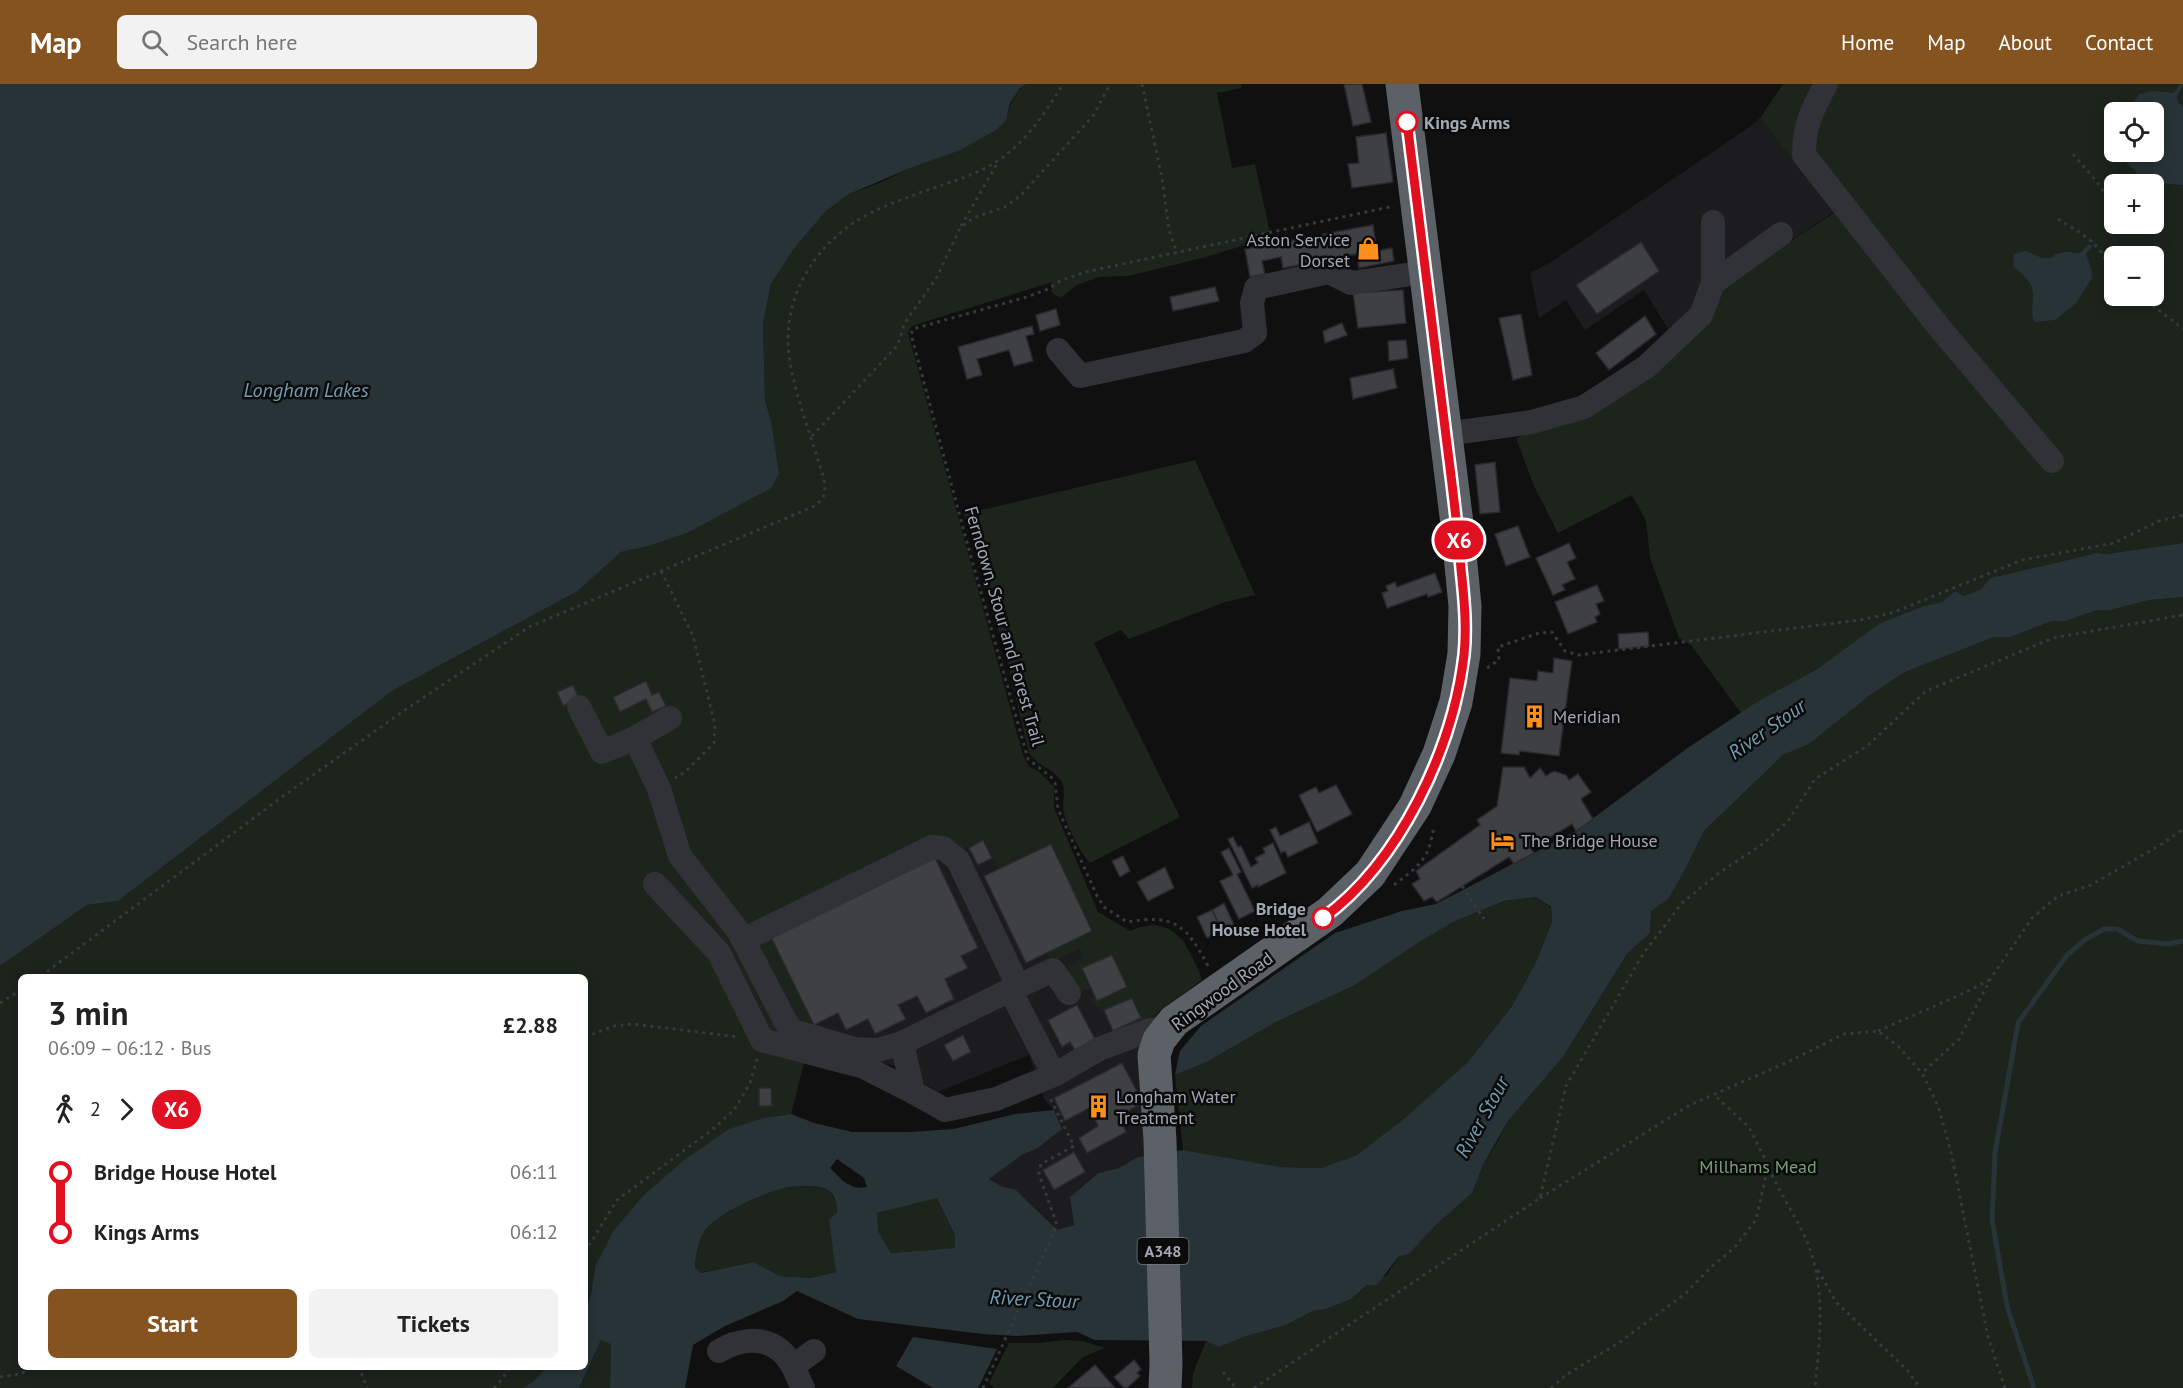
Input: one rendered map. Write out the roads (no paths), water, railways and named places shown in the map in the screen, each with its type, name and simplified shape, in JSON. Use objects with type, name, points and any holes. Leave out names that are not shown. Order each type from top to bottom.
[{"type":"highway","name":"Ringwood Road","points":[[1165,1375],[1160,1140],[1154,1055],[1159,1040],[1174,1021],[1330,912],[1370,874],[1407,821],[1439,754],[1456,702],[1464,654],[1465,606],[1402,84]]},
{"type":"lane","points":[[1826,84],[1809,116],[1804,135],[1804,155],[1938,326],[2052,461]]},
{"type":"lane","points":[[1446,434],[1532,422],[1584,407],[1646,367],[1701,315],[1713,283],[1713,222]]},
{"type":"lane","points":[[1713,283],[1781,234]]},
{"type":"lane","points":[[1058,350],[1080,376],[1244,341],[1255,333],[1252,303],[1256,288],[1329,272],[1351,283],[1426,272]]},
{"type":"lane","points":[[579,707],[602,752],[635,738],[670,718]]},
{"type":"lane","points":[[635,738],[658,789],[680,856],[743,940],[790,1030],[855,1049],[878,1050],[902,1043],[1053,970],[1069,993]]},
{"type":"lane","points":[[743,940],[932,848],[943,848],[958,860],[1014,988],[1048,1077]]},
{"type":"lane","points":[[655,884],[719,953],[762,1040],[864,1066],[945,1110],[996,1099],[1048,1077],[1099,1049],[1150,1030],[1168,1029]]},
{"type":"lane","points":[[902,1043],[913,1092]]},
{"type":"lane","points":[[1110,1045],[1125,1049],[1141,1058],[1155,1073]]},
{"type":"lane","points":[[718,1351],[743,1340],[763,1342],[780,1350],[800,1382]]},
{"type":"lane","points":[[800,1382],[814,1351]]},
{"type":"water","name":"Longham Lakes","points":[[0,84],[1027,84],[1020,88],[1010,103],[1006,120],[996,130],[958,151],[915,166],[847,195],[824,213],[793,250],[771,284],[763,323],[765,400],[771,421],[779,474],[771,488],[689,532],[649,546],[621,552],[578,591],[392,691],[118,901],[87,905],[0,966]]},
{"type":"water","points":[[2180,84],[2183,84],[2177,97],[2183,107],[2183,185],[2164,184],[2164,174],[2136,174],[2137,172],[2127,162],[2164,162],[2164,102],[2134,102],[2139,94],[2153,91],[2174,93]]},
{"type":"water","points":[[2089,244],[2092,246],[2086,254],[2092,278],[2077,302],[2055,320],[2034,322],[2032,288],[2027,279],[2013,266],[2014,254],[2026,251],[2042,258],[2051,258],[2056,254],[2066,252],[2080,253]]},
{"type":"water","name":"River Stour","points":[[2183,543],[2183,597],[2150,600],[2110,610],[2097,610],[2066,621],[2052,621],[2011,637],[1994,637],[1905,672],[1869,696],[1809,744],[1783,755],[1704,831],[1668,899],[1651,911],[1650,933],[1627,954],[1563,1057],[1508,1121],[1483,1165],[1472,1193],[1436,1225],[1409,1254],[1398,1257],[1377,1285],[1367,1285],[1351,1299],[1326,1309],[1313,1311],[1286,1325],[1219,1347],[1206,1341],[1095,1340],[1077,1332],[1017,1336],[983,1334],[858,1319],[797,1291],[783,1301],[723,1327],[693,1345],[685,1388],[610,1388],[611,1344],[601,1340],[588,1368],[588,1304],[595,1267],[614,1230],[644,1195],[683,1161],[729,1129],[764,1118],[791,1114],[814,1123],[852,1132],[909,1132],[954,1129],[1015,1114],[1054,1110],[1062,1129],[1038,1148],[1022,1155],[989,1179],[1003,1187],[1015,1189],[1057,1230],[1074,1225],[1070,1197],[1098,1173],[1119,1168],[1138,1157],[1183,1150],[1281,1167],[1321,1168],[1357,1155],[1405,1118],[1468,1062],[1512,1006],[1536,962],[1552,922],[1551,907],[1536,897],[1504,901],[1453,922],[1355,985],[1276,1022],[1207,1062],[1175,1075],[1180,1051],[1201,1026],[1335,933],[1402,911],[1436,904],[1576,831],[1689,747],[1757,702],[1817,669],[1879,624],[1924,606],[1942,602],[1955,591],[1964,596],[1981,589],[1990,578],[2097,553],[2106,554]],"holes":[[[837,1159],[864,1178],[867,1187],[851,1186],[830,1168]],[[814,1186],[828,1190],[833,1195],[837,1212],[829,1220],[836,1272],[811,1278],[780,1276],[754,1262],[701,1273],[695,1268],[701,1238],[711,1224],[737,1207],[788,1187]],[[937,1198],[955,1236],[955,1248],[891,1253],[878,1231],[877,1213]]]},
{"type":"water","points":[[913,1337],[997,1349],[978,1388],[933,1388],[896,1366]]},
{"type":"water","points":[[544,1370],[587,1370],[579,1388],[523,1388]]},
{"type":"waterway","points":[[2034,1388],[2007,1306],[1992,1219],[1995,1153],[2018,1023],[2067,955],[2086,939],[2104,929],[2117,929],[2138,941],[2168,944],[2183,941]]},
{"type":"place","name":"Kings Arms","points":[[1407,122]]},
{"type":"place","name":"Aston Service Dorset","points":[[1368,249]]},
{"type":"place","name":"Meridian","points":[[1535,716]]},
{"type":"place","name":"The Bridge House","points":[[1503,840]]},
{"type":"place","name":"Bridge House Hotel","points":[[1323,918]]},
{"type":"place","name":"Longham Water Treatment","points":[[1098,1106]]},
{"type":"park label","name":"Millhams Mead","points":[[1758,1166]]}]
